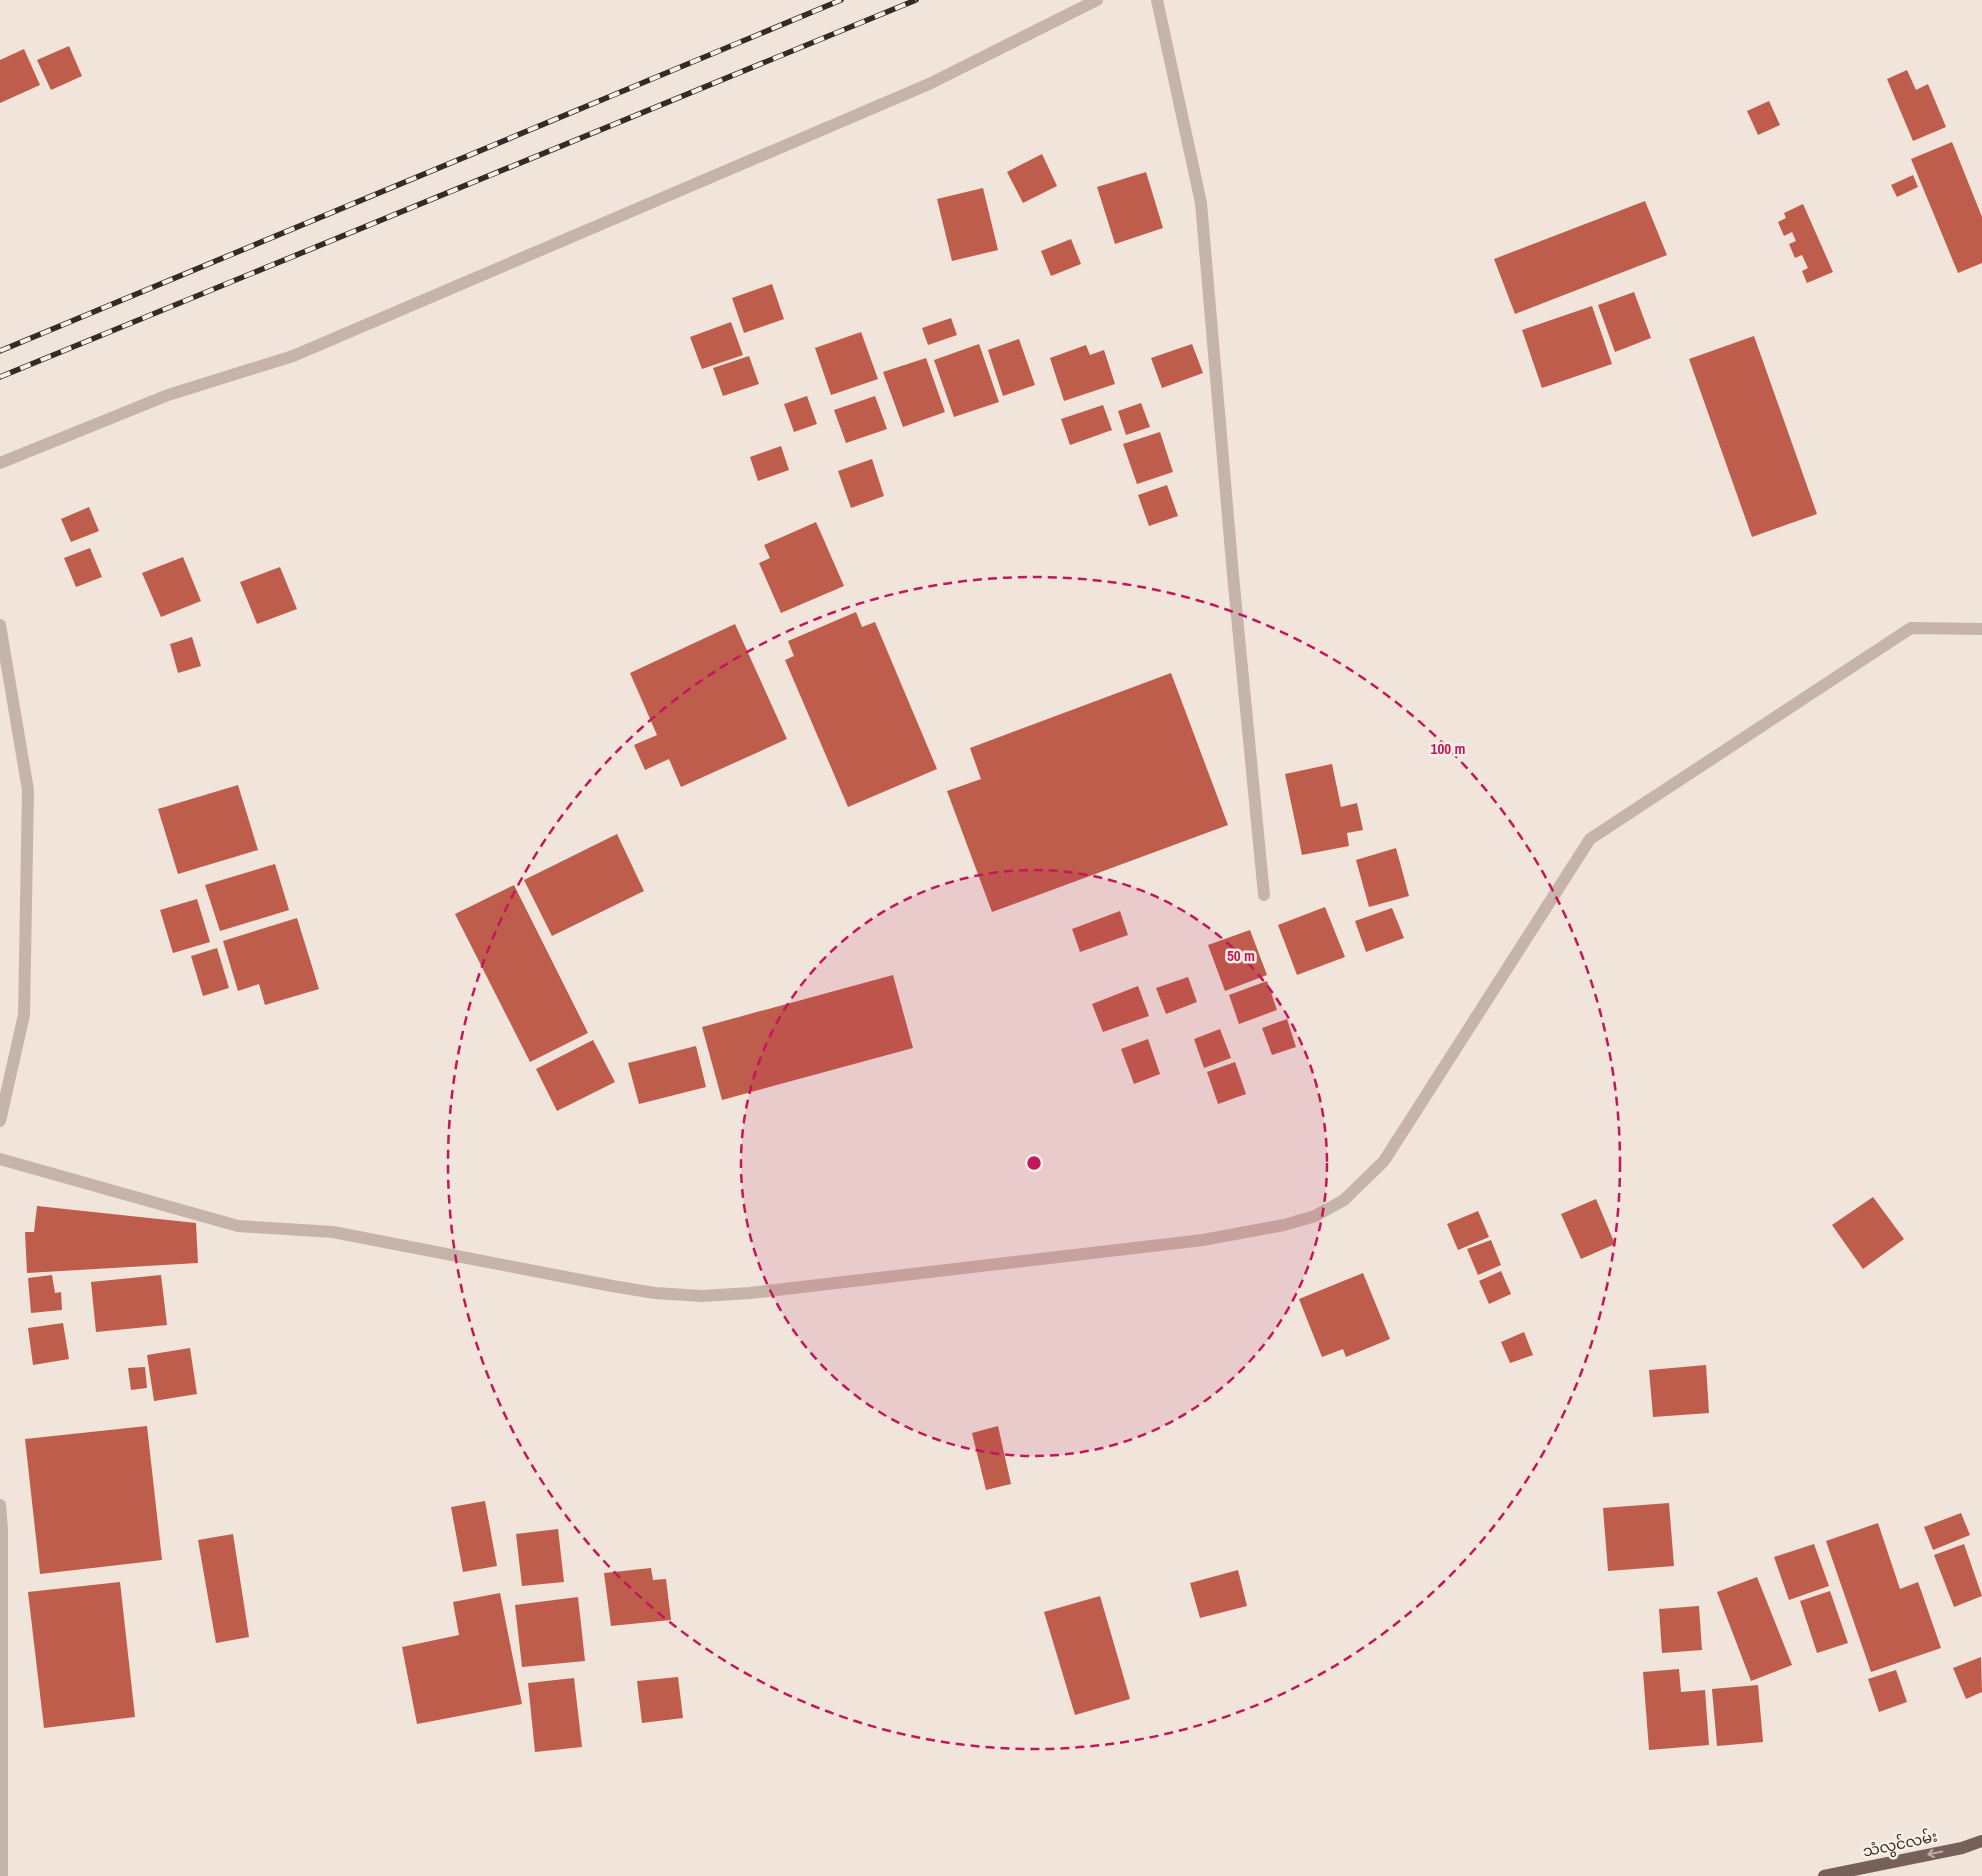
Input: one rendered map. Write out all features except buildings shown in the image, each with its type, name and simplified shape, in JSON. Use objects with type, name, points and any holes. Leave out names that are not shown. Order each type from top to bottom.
[{"type":"main road","name":"သံလွင်လမ်း","points":[[1824,1876],[1962,1848],[1982,1841]]},
{"type":"street","points":[[0,463],[168,395],[293,356],[929,84],[1097,0]]},
{"type":"street","points":[[1157,0],[1201,203],[1233,575],[1264,895]]},
{"type":"street","points":[[0,625],[28,790],[24,1015],[0,1121]]},
{"type":"street","points":[[0,1159],[238,1226],[333,1232],[612,1286],[656,1293],[702,1296],[750,1293],[1203,1240],[1284,1225],[1314,1216],[1344,1200],[1384,1161],[1590,839],[1911,628],[1982,630]]},
{"type":"street","points":[[0,1505],[2,1529],[2,1876]]},
{"type":"railway","points":[[0,351],[841,0]]},
{"type":"railway","points":[[0,377],[916,0]]}]
